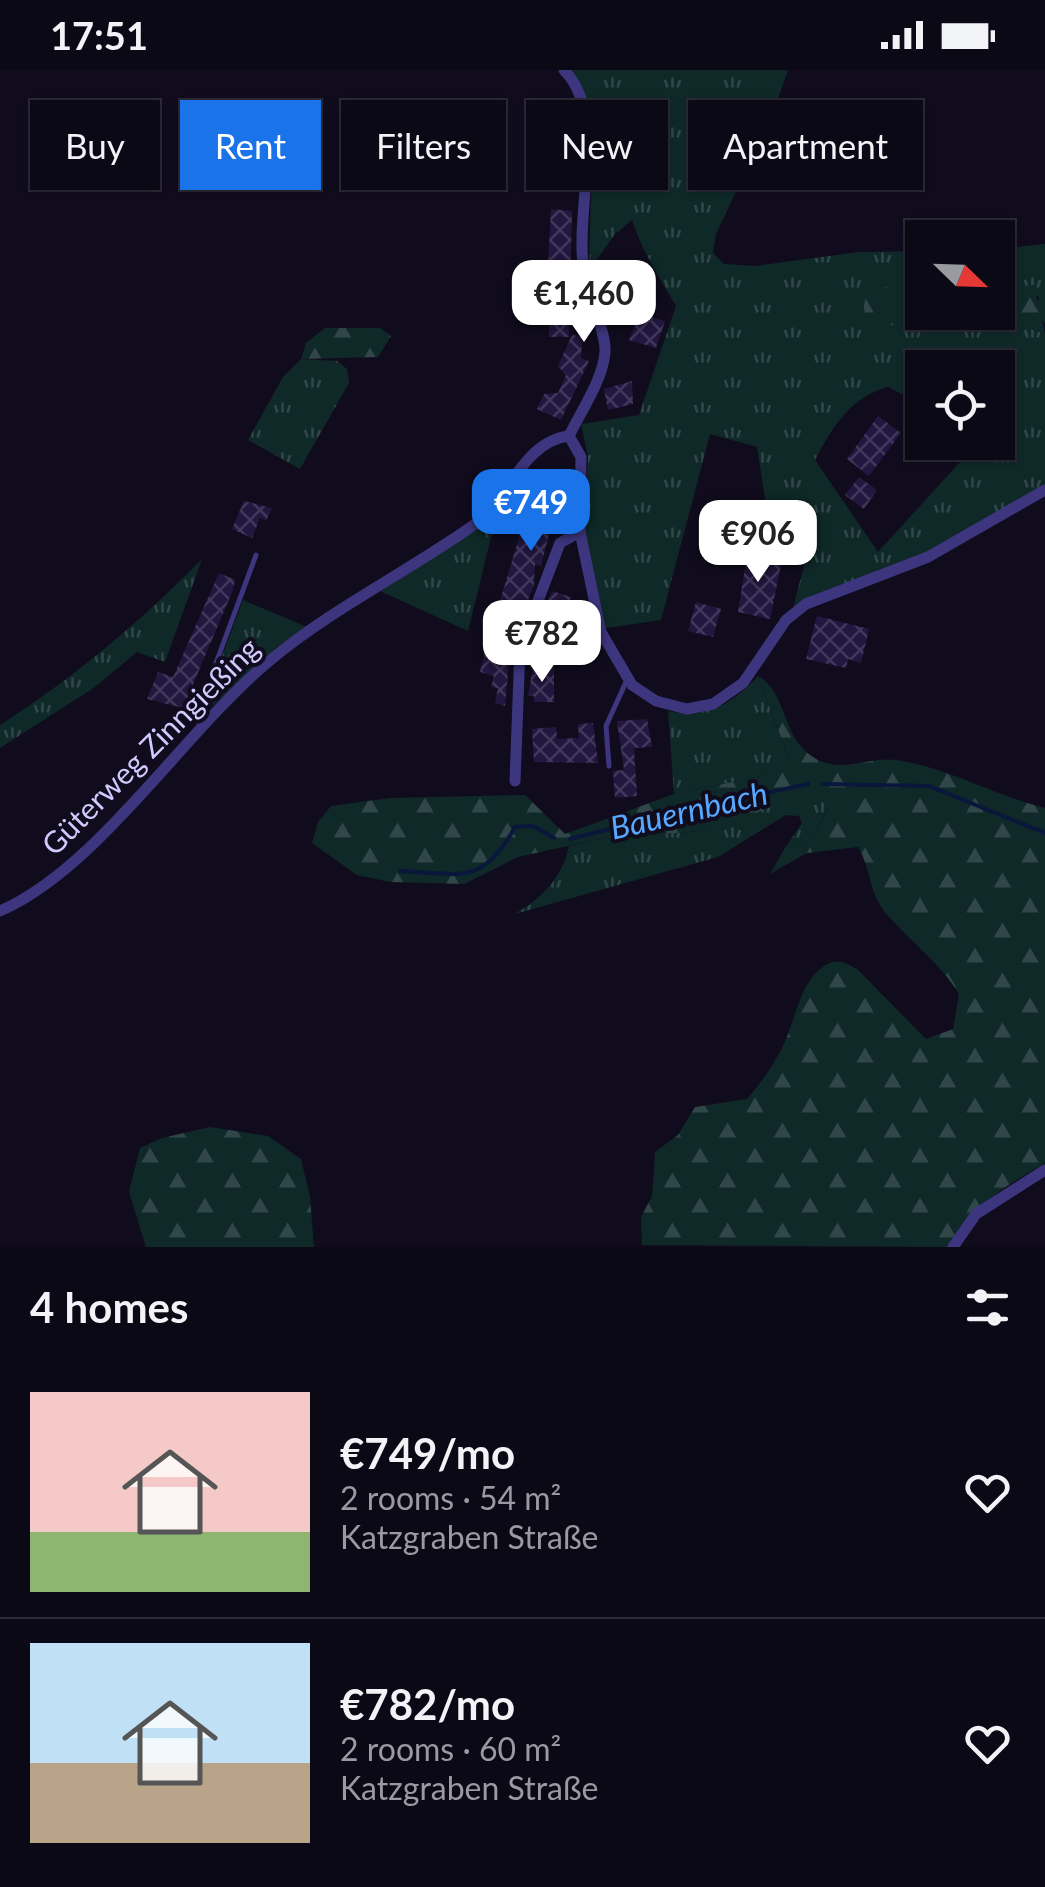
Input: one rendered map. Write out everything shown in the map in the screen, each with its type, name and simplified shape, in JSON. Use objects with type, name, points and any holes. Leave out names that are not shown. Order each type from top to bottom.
[{"type":"street","points":[[564,70],[576,84],[585,112],[582,256],[592,308],[606,343],[600,370],[569,436],[581,457],[580,532],[598,619],[612,655],[643,693],[671,706],[714,704],[743,683],[786,620],[806,604],[928,557],[1045,490]]},
{"type":"street","name":"Güterweg Zinngießing","points":[[0,912],[26,899],[70,866],[199,728],[299,638],[478,522],[501,500],[543,443],[569,436]]},
{"type":"street","points":[[515,781],[516,688],[523,639],[560,543],[580,532]]},
{"type":"street","points":[[953,1247],[976,1214],[1045,1170]]},
{"type":"lane","points":[[199,728],[211,676],[256,555]]},
{"type":"lane","points":[[487,637],[581,636],[598,619]]},
{"type":"lane","points":[[610,766],[606,726],[628,679]]},
{"type":"green space","points":[[569,70],[788,70],[778,100],[688,100],[688,190],[737,190],[716,234],[713,253],[724,264],[755,266],[859,252],[905,251],[905,330],[1015,330],[1015,323],[1045,334],[1045,486],[933,549],[793,608],[804,566],[769,524],[757,447],[710,434],[661,620],[606,628],[584,525],[588,457],[581,424],[639,415],[676,306],[646,254],[632,220],[615,234],[590,269],[591,190],[668,190],[668,100],[584,100]]},
{"type":"green space","points":[[1045,244],[1045,324],[1037,313],[1039,297],[1015,286],[1015,247]]},
{"type":"green space","points":[[1034,285],[1045,334],[1015,324],[1015,287]]},
{"type":"green space","points":[[884,287],[898,293],[904,307],[898,321],[884,327],[870,321],[864,307],[870,293]]},
{"type":"green space","points":[[325,328],[380,328],[391,336],[378,357],[301,359],[306,343]]},
{"type":"green space","points":[[301,359],[337,361],[347,369],[349,383],[300,469],[248,440],[283,377]]},
{"type":"green space","points":[[498,509],[468,631],[380,591],[485,521]]},
{"type":"green space","points":[[202,559],[165,662],[137,652],[95,687],[0,748],[0,725],[106,648]]},
{"type":"green space","points":[[243,600],[307,627],[277,647],[209,709],[214,678]]},
{"type":"green space","points":[[758,676],[789,760],[766,775],[674,794],[668,711],[695,713],[718,707]]},
{"type":"green space","points":[[758,676],[775,693],[795,738],[823,762],[843,765],[896,760],[1045,808],[1045,1163],[978,1208],[948,1247],[642,1245],[641,1217],[652,1196],[655,1152],[678,1135],[695,1107],[747,1099],[779,1053],[805,989],[819,970],[836,962],[857,969],[926,1039],[953,1029],[959,994],[880,905],[858,847],[807,853],[770,874],[785,848],[810,841],[829,807],[826,797],[796,798],[704,831],[603,838],[518,857],[464,884],[390,882],[357,875],[312,843],[318,822],[331,806],[390,798],[525,795],[565,834],[674,794],[766,775],[789,759]]},
{"type":"green space","points":[[796,797],[826,797],[829,806],[810,841],[785,848],[802,823],[799,816],[786,815],[718,857],[515,914],[550,886],[562,868],[569,846],[603,838],[704,831]]},
{"type":"green space","points":[[210,1127],[268,1136],[301,1159],[310,1197],[314,1247],[146,1247],[129,1192],[140,1148],[162,1138]]},
{"type":"building","points":[[551,209],[572,211],[569,337],[549,337],[549,308],[536,307],[537,280],[547,281]]},
{"type":"building","points":[[636,269],[643,273],[648,287],[625,302],[610,298],[615,275],[623,277]]},
{"type":"building","points":[[640,314],[665,321],[656,348],[629,340]]},
{"type":"building","points":[[572,335],[582,336],[581,358],[589,361],[561,420],[537,409],[544,394],[558,393],[566,375],[558,366]]},
{"type":"building","points":[[632,381],[633,404],[608,410],[604,389]]},
{"type":"building","points":[[878,416],[901,433],[869,476],[847,459]]},
{"type":"building","points":[[859,477],[877,490],[864,509],[845,495]]},
{"type":"building","points":[[541,493],[566,499],[556,528],[551,527],[541,566],[535,564],[534,585],[523,613],[499,604],[521,531],[531,534]]},
{"type":"building","points":[[244,501],[272,508],[266,521],[260,518],[252,538],[232,529]]},
{"type":"building","points":[[740,549],[761,553],[759,561],[781,565],[770,619],[738,612],[746,562],[737,560]]},
{"type":"building","points":[[219,573],[235,580],[233,590],[183,708],[147,699],[158,672],[173,677]]},
{"type":"building","points":[[552,591],[571,597],[562,625],[541,618]]},
{"type":"building","points":[[696,602],[721,609],[713,637],[688,631]]},
{"type":"building","points":[[817,616],[869,629],[861,663],[848,659],[846,668],[806,659]]},
{"type":"building","points":[[487,643],[509,646],[505,706],[495,703],[498,688],[491,687],[494,676],[480,672]]},
{"type":"building","points":[[533,667],[554,667],[554,702],[534,702],[534,696],[528,696]]},
{"type":"building","points":[[647,719],[652,747],[634,748],[637,796],[615,798],[613,771],[624,770],[617,721]]},
{"type":"building","points":[[593,723],[598,763],[534,762],[532,729],[556,727],[557,739],[579,738],[578,724]]},
{"type":"waterway","name":"Bauernbach","points":[[570,839],[697,807],[732,808],[747,797],[808,784]]},
{"type":"waterway","name":"Bauernbach","points":[[823,784],[929,786],[1045,833]]},
{"type":"waterway","name":"Bauernbach","points":[[400,871],[454,874],[480,868],[492,859],[515,827],[533,826],[554,838]]}]
